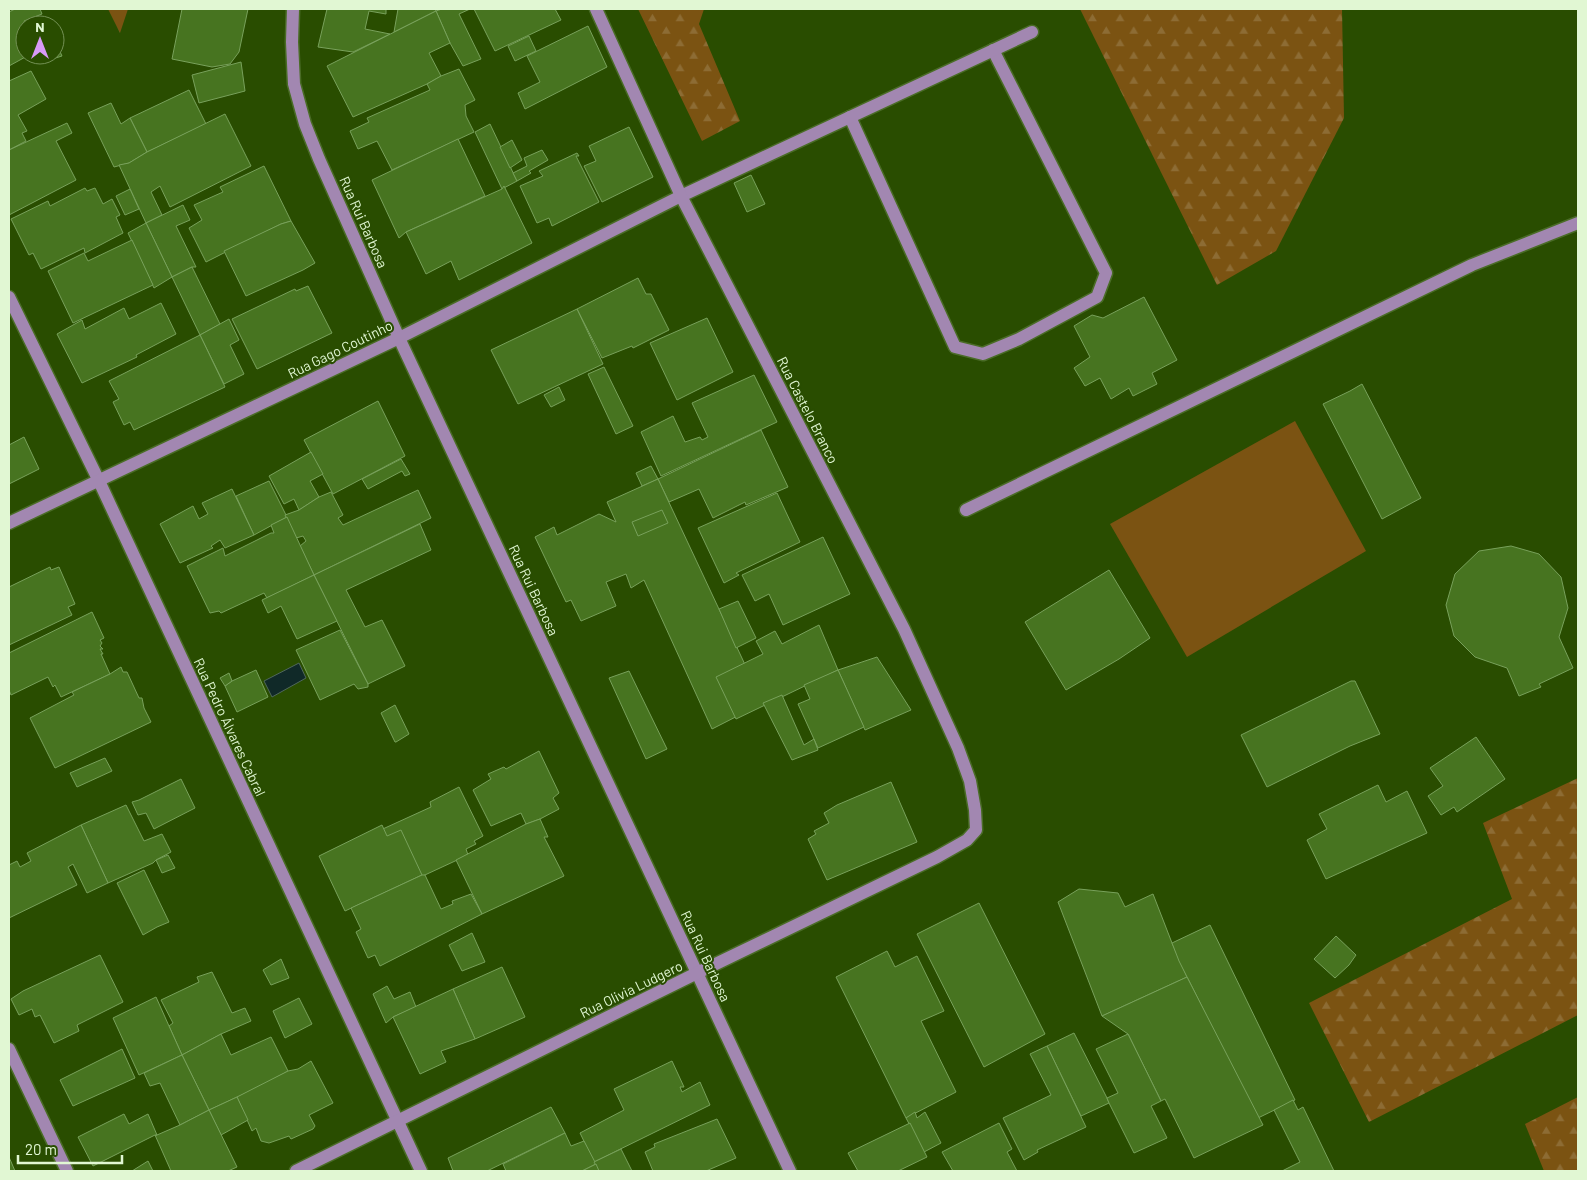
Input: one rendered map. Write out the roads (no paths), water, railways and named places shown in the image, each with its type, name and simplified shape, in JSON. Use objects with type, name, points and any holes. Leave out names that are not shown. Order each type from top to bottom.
[{"type":"street","name":"Rua Rui Barbosa","points":[[292,9],[294,84],[305,124],[399,338],[790,1171]]},
{"type":"street","name":"Rua Castelo Branco","points":[[596,9],[681,196],[904,629],[967,772],[975,810],[976,830]]},
{"type":"street","name":"Rua Gago Coutinho","points":[[9,523],[399,338],[681,196],[1032,32]]},
{"type":"street","points":[[850,117],[955,347],[983,354],[1019,340],[1097,297],[1106,273],[993,50]]},
{"type":"street","points":[[966,510],[1472,265],[1578,223]]},
{"type":"street","name":"Rua Pedro Álvares Cabral","points":[[9,297],[99,481],[396,1121],[421,1171]]},
{"type":"street","name":"Rua Olivia Ludgero","points":[[296,1171],[937,857],[967,840],[976,830]]},
{"type":"street","points":[[9,1049],[67,1171]]},
{"type":"water","points":[[299,663],[306,678],[272,697],[264,681]]}]
